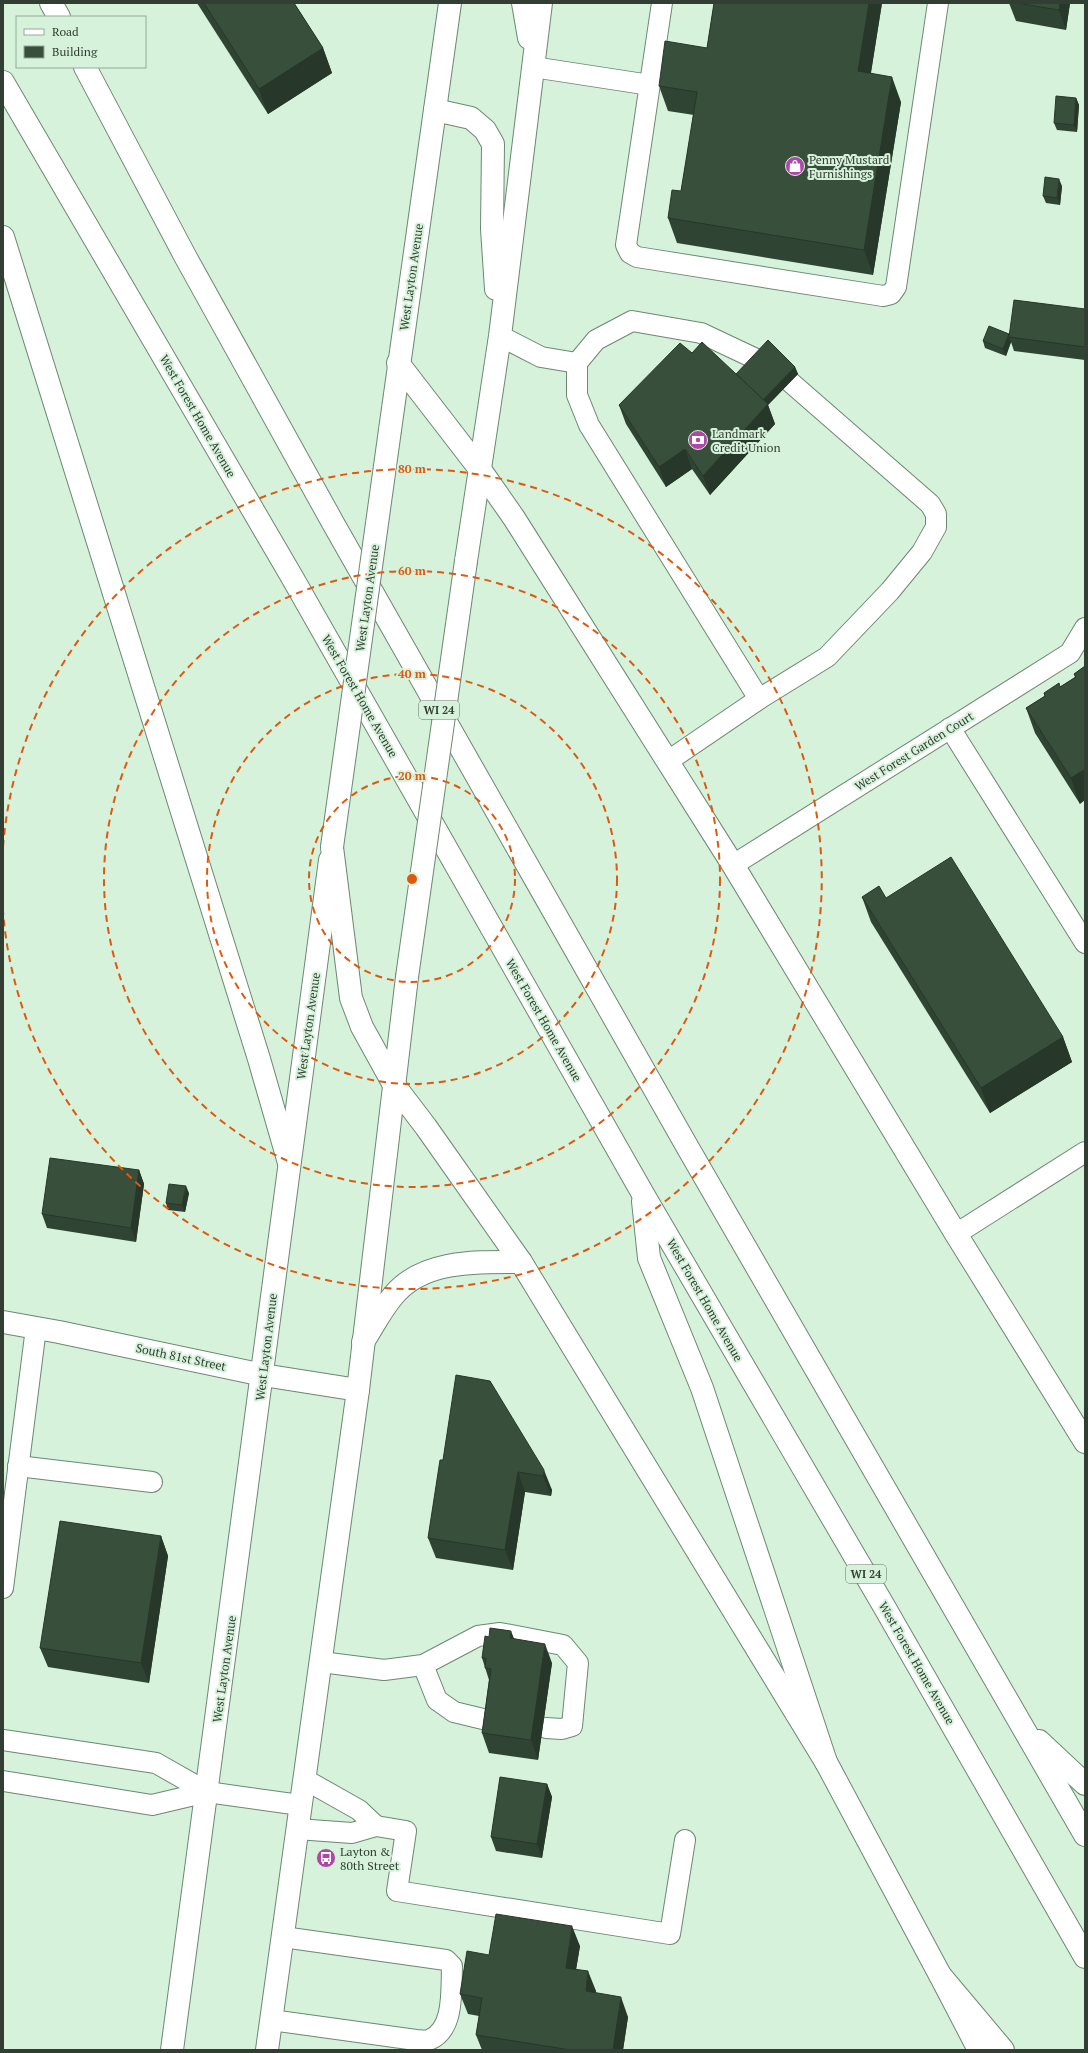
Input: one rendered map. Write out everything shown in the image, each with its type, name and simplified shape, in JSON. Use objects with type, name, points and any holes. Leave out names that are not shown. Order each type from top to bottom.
[{"type":"main road","points":[[51,3],[58,16]]},
{"type":"main road","name":"West Layton Avenue","points":[[172,2050],[263,1375],[289,1163],[398,363],[450,3]]},
{"type":"main road","points":[[267,2050],[358,1390],[407,977],[479,468],[500,336],[533,67],[537,6]]},
{"type":"main road","name":"WI 24","points":[[86,68],[185,256],[333,523],[774,1300],[1085,1835]]},
{"type":"main road","name":"West Forest Home Avenue","points":[[3,82],[296,584],[643,1194],[886,1608],[1085,1957]]},
{"type":"main road","points":[[435,110],[471,118],[485,130],[493,144],[492,229],[500,336]]},
{"type":"main road","points":[[3,237],[255,1043],[289,1163]]},
{"type":"main road","points":[[398,363],[479,468],[514,518],[733,865],[956,1234],[1085,1442]]},
{"type":"main road","points":[[332,847],[351,998],[362,1027],[394,1085],[426,1126],[521,1262],[826,1762],[979,2050]]},
{"type":"main road","points":[[643,1194],[649,1258],[702,1388],[826,1762]]},
{"type":"main road","points":[[363,1342],[393,1296],[411,1279],[427,1272],[469,1262],[521,1262]]},
{"type":"main road","name":"South 81st Street","points":[[3,1322],[263,1375],[358,1390]]},
{"type":"main road","points":[[1024,1728],[1085,1784]]},
{"type":"main road","points":[[940,1975],[1003,2050]]},
{"type":"lane","points":[[662,3],[626,245],[630,253],[637,257],[883,296],[891,294],[896,287],[938,3]]},
{"type":"lane","points":[[533,67],[650,85]]},
{"type":"lane","points":[[668,761],[759,699],[827,657],[890,591],[922,552],[936,527],[936,514],[930,504],[773,367],[701,333],[632,321],[596,340],[577,363],[577,395],[589,425],[759,699]]},
{"type":"lane","points":[[500,336],[541,357],[577,363]]},
{"type":"lane","name":"West Forest Garden Court","points":[[733,865],[1070,653],[1085,628]]},
{"type":"lane","points":[[950,728],[1085,943]]},
{"type":"lane","points":[[956,1234],[1085,1152]]},
{"type":"lane","points":[[3,1588],[36,1328]]},
{"type":"lane","points":[[18,1466],[152,1482]]},
{"type":"lane","points":[[321,1662],[384,1670],[423,1665],[478,1636],[500,1633],[563,1645],[578,1663],[572,1726],[562,1730],[546,1728]]},
{"type":"lane","points":[[423,1665],[437,1700],[454,1712],[482,1719]]},
{"type":"lane","points":[[3,1740],[156,1763],[207,1792]]},
{"type":"lane","points":[[304,1779],[359,1810],[376,1826]]},
{"type":"lane","points":[[3,1781],[152,1805],[207,1792],[300,1805]]},
{"type":"lane","points":[[297,1829],[352,1833],[376,1826],[406,1832],[397,1891],[670,1934],[685,1840]]},
{"type":"lane","points":[[271,2020],[416,2040],[428,2040],[444,2028],[449,2012],[452,1966],[446,1960],[283,1937]]},
{"type":"building","points":[[204,3],[294,3],[323,48],[259,89]]},
{"type":"building","name":"Penny Mustard Furnishings","points":[[714,3],[869,3],[858,71],[892,77],[864,250],[668,218],[672,190],[681,191],[697,92],[659,86],[665,41],[707,48]]},
{"type":"building","points":[[1017,3],[1060,3],[1059,10]]},
{"type":"building","points":[[1056,96],[1076,98],[1074,125],[1054,123]]},
{"type":"building","points":[[1045,177],[1059,179],[1057,198],[1043,196]]},
{"type":"building","points":[[1014,300],[1085,309],[1085,347],[1009,337]]},
{"type":"building","points":[[989,326],[1009,334],[1003,349],[983,341]]},
{"type":"building","points":[[768,340],[795,367],[763,400],[736,374]]},
{"type":"building","name":"Landmark Credit Union","points":[[702,342],[768,404],[703,476],[685,449],[659,467],[619,405],[680,343],[692,353]]},
{"type":"building","points":[[1085,666],[1085,769],[1071,778],[1026,708],[1045,696],[1044,693],[1059,683],[1060,687],[1076,677],[1074,674]]},
{"type":"building","points":[[951,857],[1063,1037],[981,1088],[862,897],[879,886],[886,898]]},
{"type":"building","points":[[50,1158],[139,1170],[131,1228],[42,1214]]},
{"type":"building","points":[[169,1184],[186,1186],[182,1205],[166,1203]]},
{"type":"building","points":[[456,1375],[490,1381],[544,1470],[543,1476],[518,1472],[505,1550],[428,1538],[440,1460],[443,1460]]},
{"type":"building","points":[[60,1521],[161,1536],[141,1663],[40,1648]]},
{"type":"building","points":[[490,1628],[511,1631],[510,1638],[545,1644],[531,1740],[482,1733],[491,1669],[485,1668],[486,1658],[482,1658],[485,1636],[489,1637]]},
{"type":"building","points":[[500,1777],[547,1784],[537,1844],[491,1837]]},
{"type":"building","points":[[496,1914],[572,1926],[566,1968],[588,1971],[586,1991],[621,1997],[613,2050],[571,2050],[476,2035],[482,1998],[460,1994],[467,1951],[489,1955]]},
{"type":"place","name":"Penny Mustard Furnishings","points":[[795,166]]},
{"type":"place","name":"Landmark Credit Union","points":[[698,440]]},
{"type":"place","name":"Layton & 80th Street","points":[[326,1858]]}]
